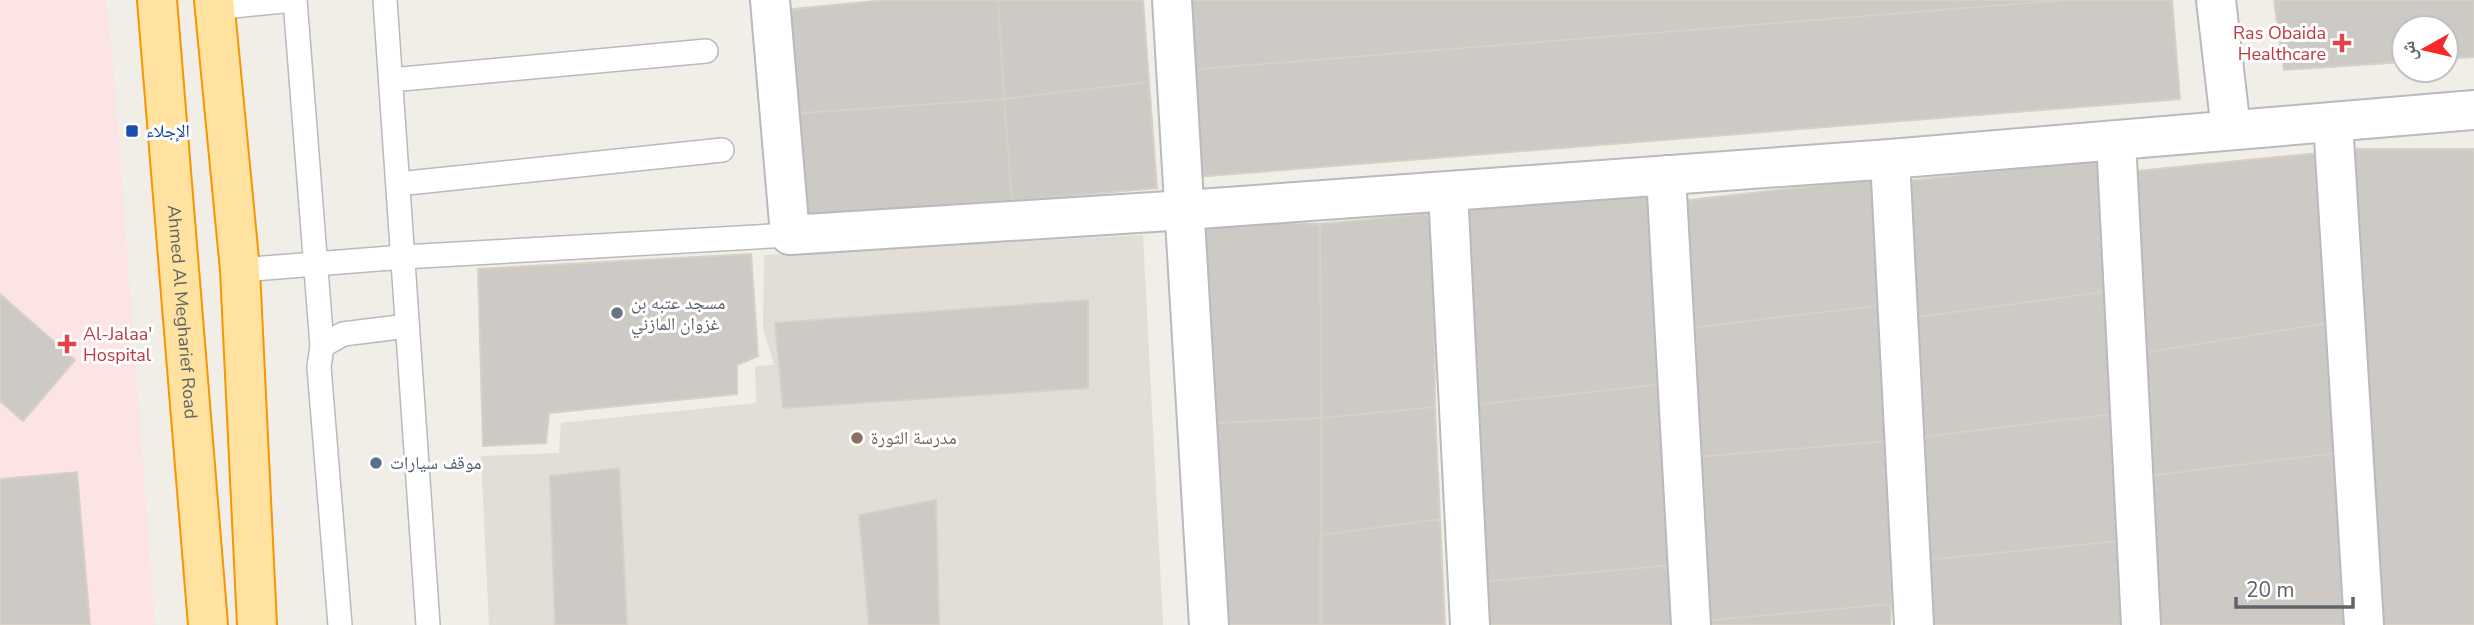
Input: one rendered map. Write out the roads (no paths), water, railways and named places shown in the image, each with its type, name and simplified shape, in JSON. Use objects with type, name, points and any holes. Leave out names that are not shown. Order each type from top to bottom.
[{"type":"highway","name":"Ahmed Al Megharief Road","points":[[157,0],[208,625]]},
{"type":"highway","points":[[215,4],[240,270],[257,625]]},
{"type":"highway","points":[[191,403],[246,399]]},
{"type":"street","points":[[770,0],[790,235],[1185,211],[1890,159],[2474,110]]},
{"type":"street","points":[[1172,0],[1209,625]]},
{"type":"street","points":[[2216,0],[2231,130]]},
{"type":"street","points":[[2333,122],[2364,625]]},
{"type":"street","points":[[2116,140],[2141,625]]},
{"type":"street","points":[[1890,159],[1914,625]]},
{"type":"street","points":[[1666,175],[1691,625]]},
{"type":"street","points":[[1448,191],[1470,625]]},
{"type":"lane","points":[[215,4],[294,0],[316,263],[322,346],[319,367],[340,625]]},
{"type":"lane","points":[[385,0],[428,625]]},
{"type":"lane","points":[[391,80],[706,51]]},
{"type":"lane","points":[[398,184],[722,150]]},
{"type":"lane","points":[[240,270],[403,257],[790,235]]},
{"type":"lane","points":[[322,346],[343,334],[407,327]]},
{"type":"place","name":"Ras Obaida Healthcare","points":[[2342,43]]},
{"type":"place","name":"الإجلاء","points":[[132,131]]},
{"type":"place","name":"مسجد عتبه بن غزوان المازني","points":[[617,313]]},
{"type":"place","name":"Al-Jalaa' Hospital","points":[[67,344]]},
{"type":"place","name":"مدرسة الثورة","points":[[857,438]]},
{"type":"place","name":"موقف سيارات","points":[[376,463]]}]
